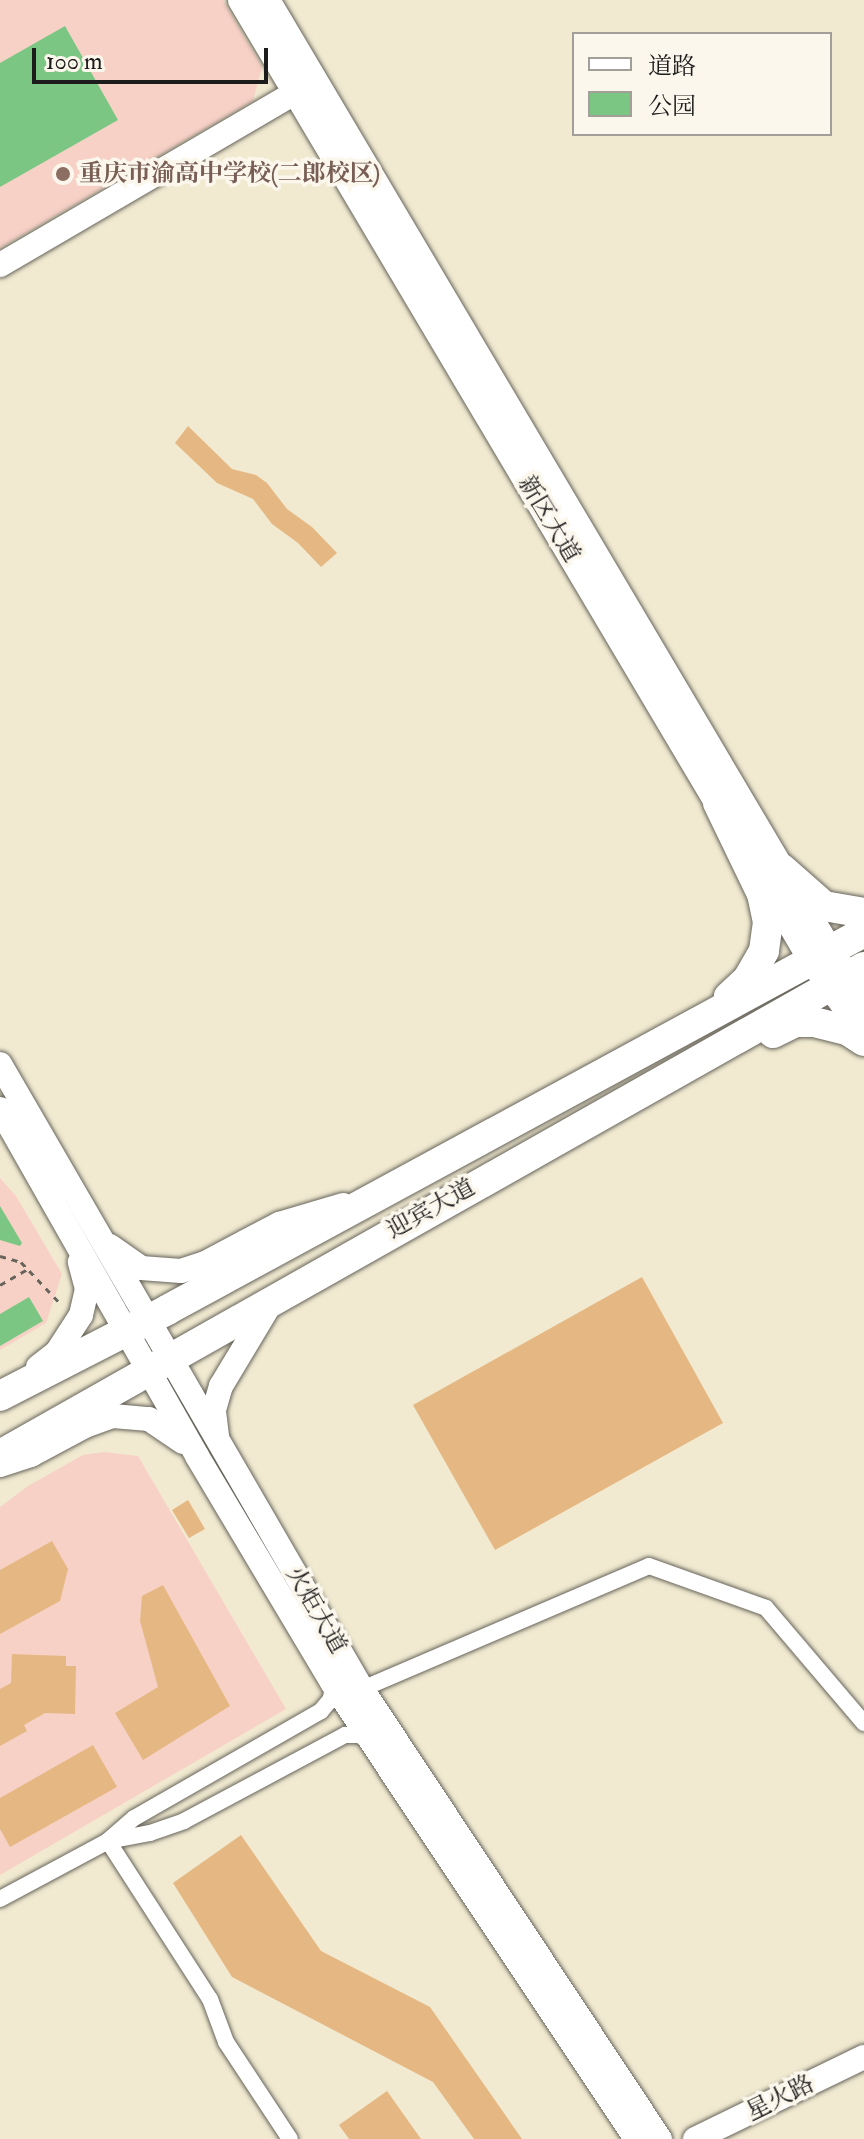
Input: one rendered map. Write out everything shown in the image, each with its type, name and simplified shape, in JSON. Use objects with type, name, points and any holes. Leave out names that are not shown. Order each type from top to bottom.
[{"type":"highway","points":[[716,1011],[755,967],[764,951],[768,922],[762,894],[718,803]]},
{"type":"highway","points":[[782,869],[824,906],[864,913]]},
{"type":"highway","name":"迎宾大道","points":[[2,1395],[864,932]]},
{"type":"highway","name":"迎宾大道","points":[[0,1454],[700,1059],[851,982]]},
{"type":"highway","points":[[700,1059],[739,1051],[796,1022],[835,1026],[864,1041]]},
{"type":"highway","points":[[275,1297],[263,1286],[262,1278],[267,1272],[377,1196]]},
{"type":"highway","points":[[0,1454],[24,1427],[31,1412],[25,1400],[2,1395]]},
{"type":"main road","name":"新区大道","points":[[241,0],[305,87],[782,869],[821,956]]},
{"type":"main road","name":"新区大道","points":[[267,0],[305,87],[718,803],[821,956],[851,982],[864,1033]]},
{"type":"main road","points":[[0,265],[305,87]]},
{"type":"main road","name":"火炬大道","points":[[0,1064],[93,1226],[136,1325]]},
{"type":"main road","name":"火炬大道","points":[[0,1109],[67,1226],[136,1325],[159,1365],[220,1446],[362,1689],[660,2139]]},
{"type":"main road","points":[[93,1226],[113,1251],[130,1263],[154,1271],[181,1271],[205,1263],[279,1224],[377,1196]]},
{"type":"main road","points":[[2,1395],[57,1352],[81,1315],[87,1289],[67,1226]]},
{"type":"main road","points":[[220,1446],[214,1418],[221,1386],[275,1297]]},
{"type":"main road","name":"火炬大道","points":[[159,1365],[197,1456],[333,1684],[636,2139]]},
{"type":"main road","points":[[0,1465],[31,1455],[85,1426],[113,1416],[139,1417],[161,1424],[197,1456]]},
{"type":"main road","name":"星火路","points":[[695,2139],[864,2057]]},
{"type":"street","points":[[362,1689],[649,1566],[766,1608],[864,1723]]},
{"type":"street","points":[[0,1899],[108,1841],[134,1818],[321,1711],[331,1699],[333,1684]]},
{"type":"street","points":[[108,1841],[150,1833],[184,1821],[345,1735],[360,1735],[377,1749]]},
{"type":"street","points":[[108,1841],[210,1999],[226,2042],[290,2139]]},
{"type":"path","points":[[0,1256],[28,1268],[58,1301]]},
{"type":"path","points":[[0,1285],[28,1268]]},
{"type":"shaded area","name":"重庆市渝高中学校(二郎校区)","points":[[0,0],[223,0],[262,67],[253,101],[0,248]]},
{"type":"shaded area","points":[[0,1178],[16,1196],[62,1274],[46,1323],[0,1350]]},
{"type":"shaded area","points":[[104,1452],[138,1456],[286,1709],[0,1875],[0,1507],[28,1486],[83,1455]]},
{"type":"green space","points":[[65,26],[118,120],[0,187],[0,63]]},
{"type":"green space","points":[[0,1206],[22,1243],[20,1246],[0,1240]]},
{"type":"green space","points":[[29,1297],[43,1321],[0,1346],[0,1314]]},
{"type":"building","points":[[188,426],[232,469],[256,475],[267,483],[287,509],[312,527],[337,553],[321,567],[298,543],[272,524],[253,499],[217,483],[175,443]]},
{"type":"building","points":[[642,1277],[723,1423],[495,1550],[413,1405]]},
{"type":"building","points":[[188,1500],[205,1529],[189,1538],[172,1510]]},
{"type":"building","points":[[52,1541],[68,1569],[60,1601],[0,1634],[0,1570]]},
{"type":"building","points":[[163,1585],[230,1706],[143,1760],[115,1713],[158,1687],[140,1621],[142,1596]]},
{"type":"building","points":[[12,1654],[66,1656],[66,1666],[76,1666],[75,1714],[45,1713],[24,1725],[27,1731],[0,1746],[0,1689],[11,1683]]},
{"type":"building","points":[[93,1745],[117,1787],[10,1847],[0,1829],[0,1798]]},
{"type":"building","points":[[241,1835],[321,1951],[430,2007],[522,2139],[474,2139],[433,2082],[232,1977],[173,1883]]},
{"type":"building","points":[[387,2091],[421,2139],[349,2139],[339,2125]]},
{"type":"place","name":"重庆市渝高中学校(二郎校区)","points":[[63,174]]}]
